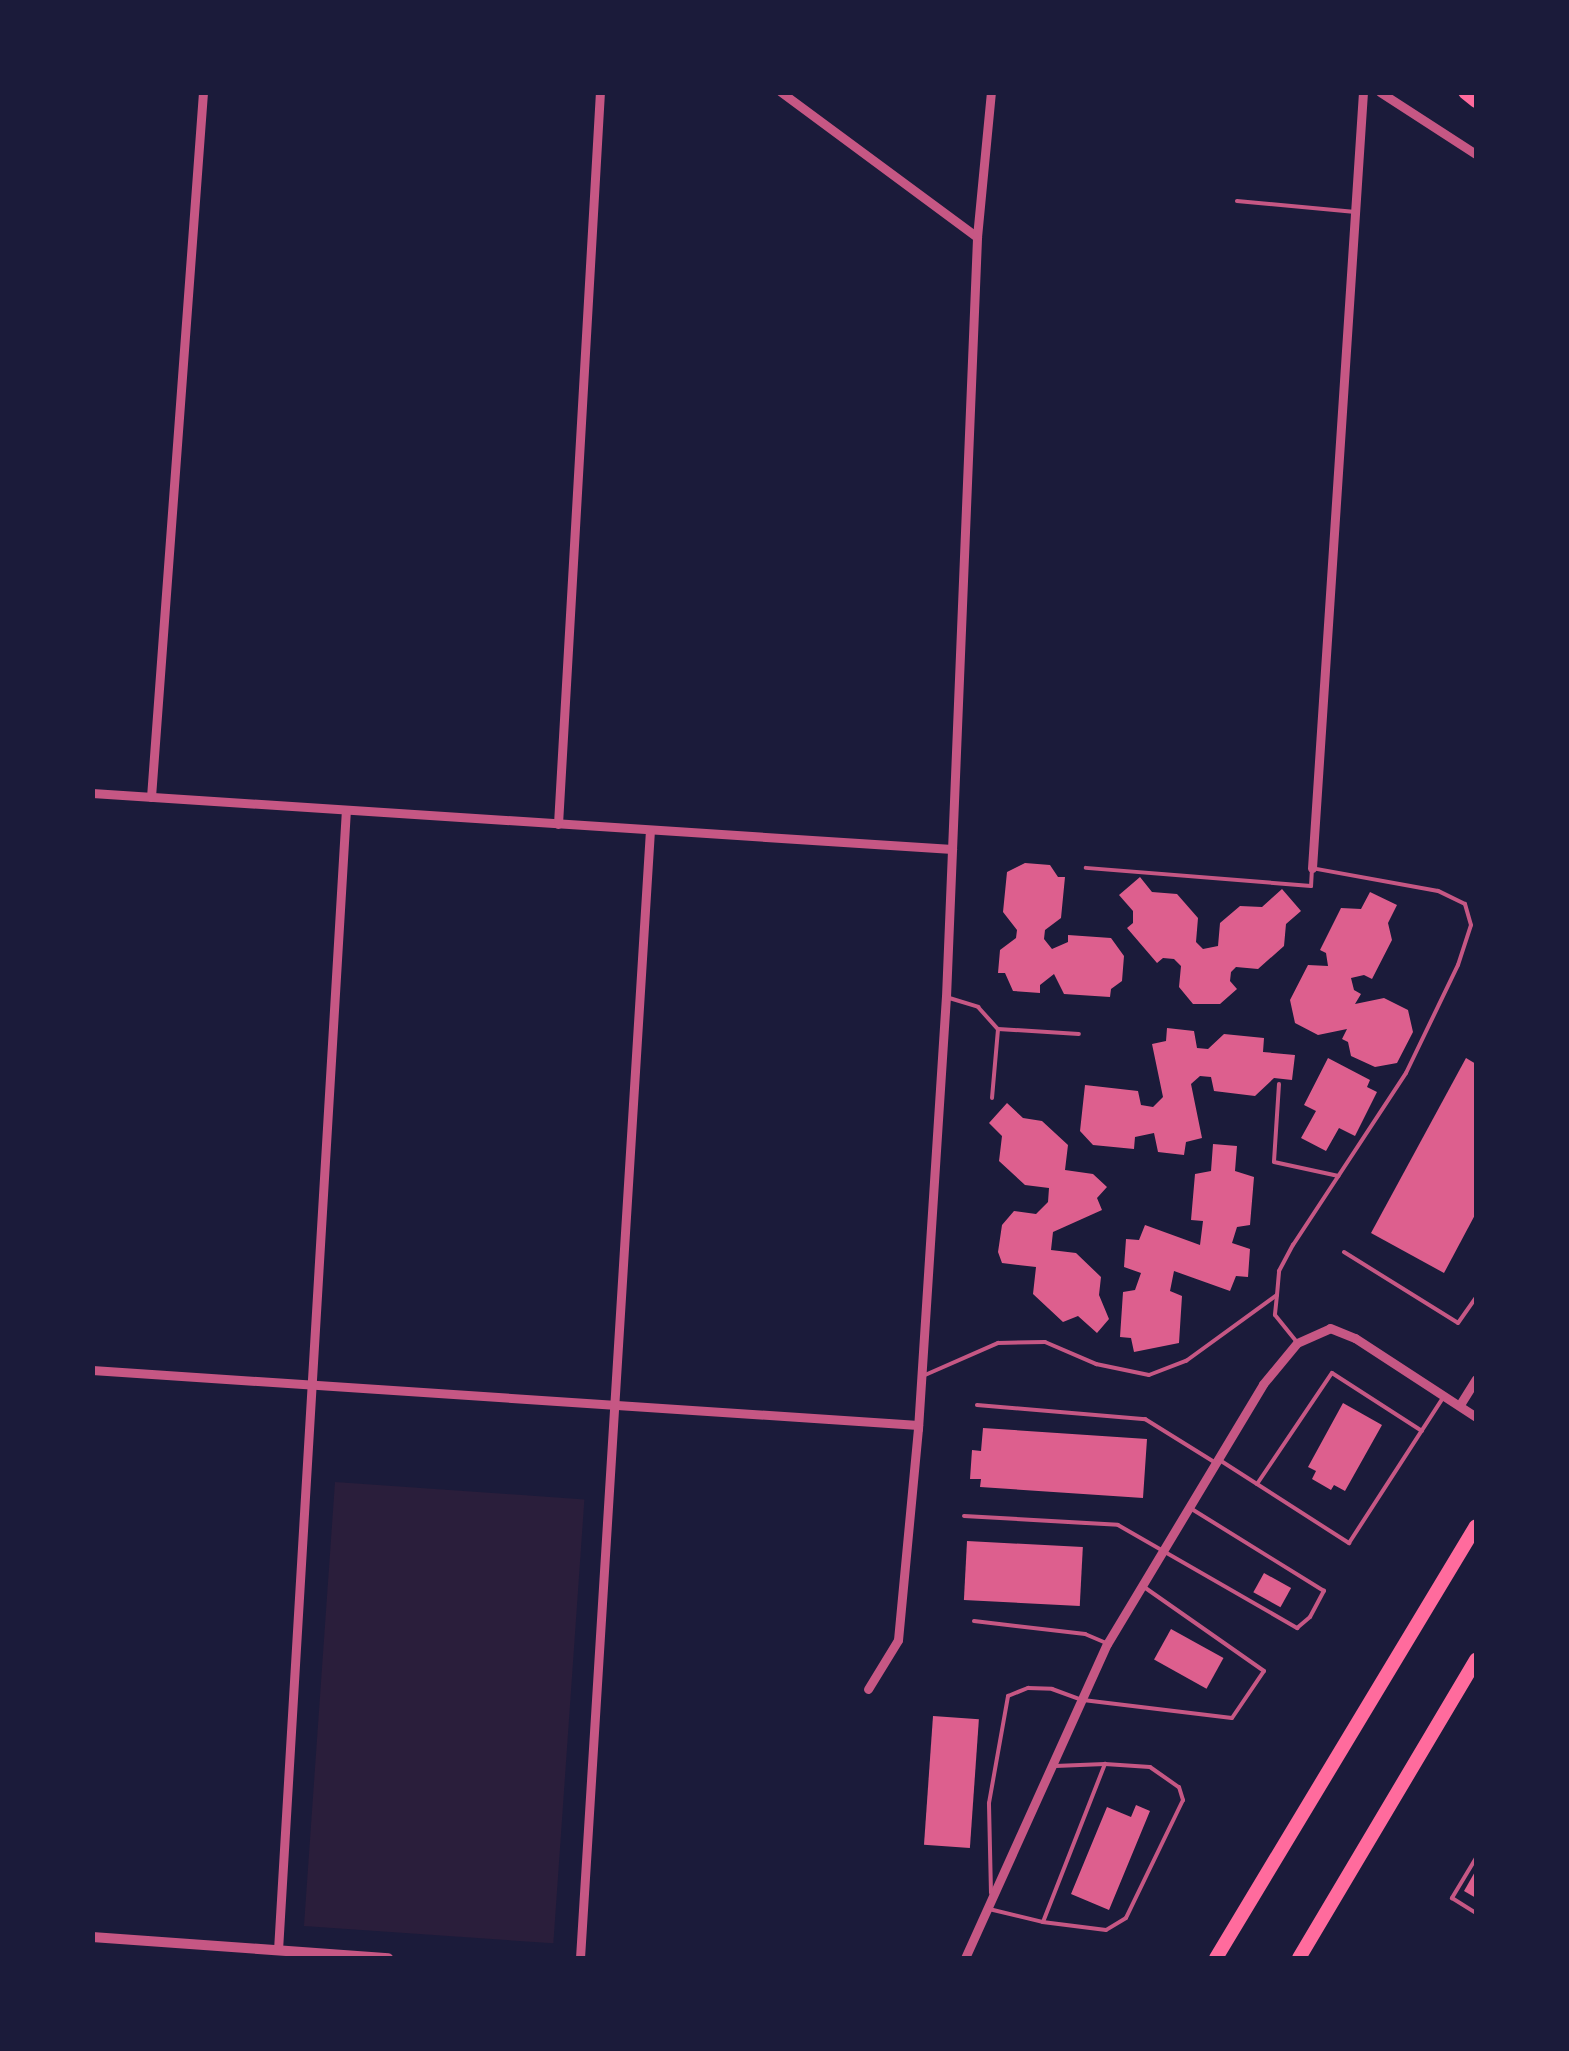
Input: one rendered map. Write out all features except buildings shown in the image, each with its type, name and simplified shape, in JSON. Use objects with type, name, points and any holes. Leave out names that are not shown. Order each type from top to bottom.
[{"type":"highway","points":[[1465,92],[1476,101]]},
{"type":"highway","points":[[1216,1958],[1476,1526]]},
{"type":"highway","points":[[1306,1955],[1476,1660]]},
{"type":"street","points":[[151,797],[202,92]]},
{"type":"street","points":[[558,824],[600,92]]},
{"type":"street","points":[[781,92],[977,236]]},
{"type":"street","points":[[868,1689],[898,1640],[918,1424],[946,998],[977,236],[992,92]]},
{"type":"street","points":[[1312,868],[1363,92]]},
{"type":"street","points":[[1380,92],[1476,154]]},
{"type":"street","points":[[92,793],[952,849]]},
{"type":"street","points":[[278,1950],[346,810]]},
{"type":"street","points":[[580,1958],[650,830]]},
{"type":"street","points":[[964,1958],[1108,1644],[1263,1384],[1298,1343],[1330,1328],[1355,1338],[1461,1403],[1476,1417]]},
{"type":"street","points":[[92,1370],[614,1408],[918,1424]]},
{"type":"street","points":[[1461,1403],[1476,1379]]},
{"type":"street","points":[[92,1937],[388,1958]]},
{"type":"lane","points":[[1237,201],[1356,212]]},
{"type":"lane","points":[[1086,868],[1310,886],[1312,868],[1438,891],[1465,904],[1472,925],[1458,964],[1406,1073],[1293,1245],[1280,1272],[1275,1315],[1298,1343]]},
{"type":"lane","points":[[946,998],[978,1006],[998,1028],[1079,1034]]},
{"type":"lane","points":[[992,1098],[998,1028]]},
{"type":"lane","points":[[1279,1084],[1274,1162],[1339,1176]]},
{"type":"lane","points":[[1344,1252],[1458,1323],[1476,1297]]},
{"type":"lane","points":[[921,1377],[998,1342],[1045,1342],[1096,1364],[1149,1375],[1186,1361],[1277,1294]]},
{"type":"lane","points":[[1257,1485],[1332,1373],[1422,1431]]},
{"type":"lane","points":[[977,1405],[1146,1419],[1349,1543],[1445,1394]]},
{"type":"lane","points":[[964,1516],[1118,1525],[1165,1548],[1297,1628],[1310,1617],[1324,1590],[1189,1508]]},
{"type":"lane","points":[[1054,1766],[1150,1767],[1178,1787],[1184,1800],[1126,1918],[1106,1930],[1043,1922],[990,1906],[989,1803],[1008,1696],[1028,1688],[1052,1689],[1083,1700],[1232,1718],[1264,1671],[1142,1585]]},
{"type":"lane","points":[[974,1621],[1085,1634],[1108,1644]]},
{"type":"lane","points":[[1043,1922],[1105,1764]]},
{"type":"lane","points":[[1475,1909],[1452,1898],[1476,1858]]},
{"type":"shaded area","points":[[335,1482],[584,1499],[553,1943],[304,1926]]}]
